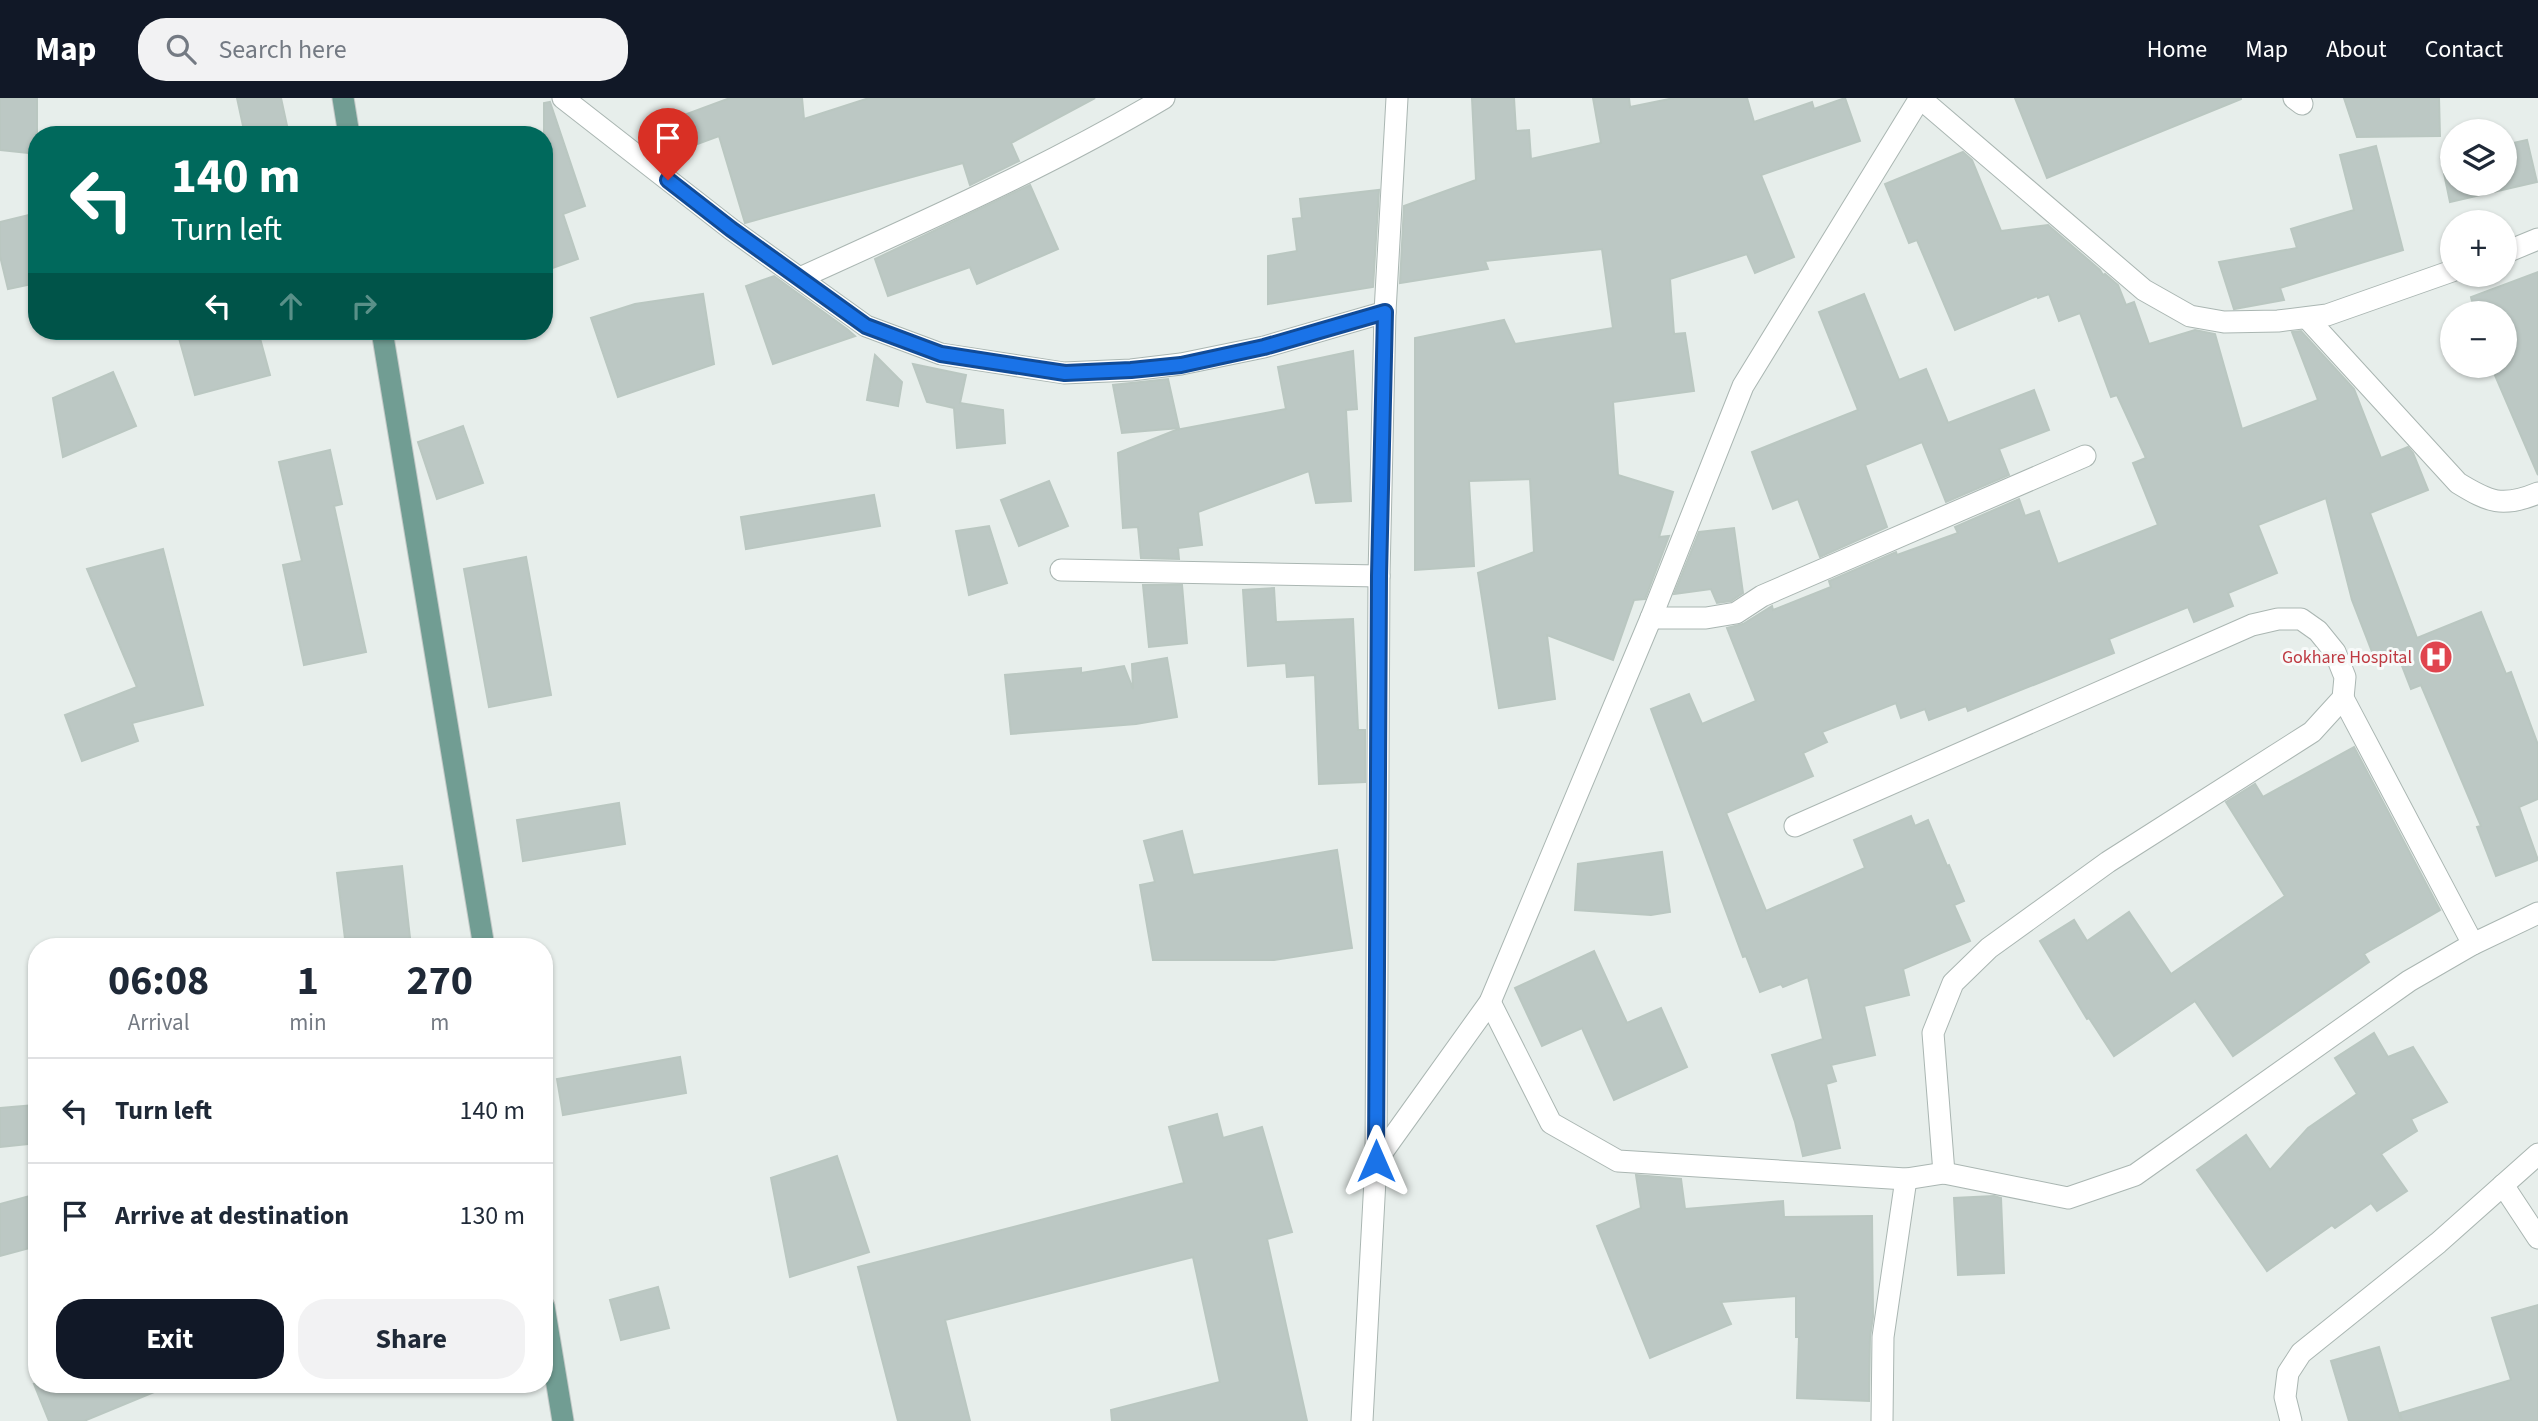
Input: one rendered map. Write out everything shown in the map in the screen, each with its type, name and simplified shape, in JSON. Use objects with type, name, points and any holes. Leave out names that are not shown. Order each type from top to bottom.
[{"type":"main road","points":[[343,98],[348,126]]},
{"type":"main road","points":[[383,340],[483,938]]},
{"type":"main road","points":[[553,1360],[563,1421]]},
{"type":"street","points":[[563,98],[731,229],[866,326],[941,354],[1065,373],[1131,370],[1181,365],[1264,347],[1385,312]]},
{"type":"street","points":[[800,278],[928,220],[1110,130],[1164,98]]},
{"type":"street","points":[[1363,1421],[1376,1161],[1379,576],[1385,312],[1397,98]]},
{"type":"street","points":[[1376,1161],[1490,1002],[1651,618],[1743,386],[1920,98],[2144,290],[2190,316],[2224,322],[2327,315],[2440,275]]},
{"type":"street","points":[[2517,248],[2538,239]]},
{"type":"street","points":[[2307,318],[2458,483],[2484,499],[2501,502],[2521,500],[2538,493]]},
{"type":"street","points":[[1651,618],[1706,618],[1735,613],[1762,596],[2085,456]]},
{"type":"street","points":[[1062,570],[1379,576]]},
{"type":"street","points":[[1795,826],[2252,625],[2278,619],[2301,619],[2318,631],[2335,652],[2345,677],[2343,698],[2473,944]]},
{"type":"street","points":[[1944,1173],[1933,1033],[1953,983],[1989,948],[2108,862],[2312,732],[2343,698]]},
{"type":"street","points":[[1490,1002],[1551,1123],[1618,1161],[1906,1179],[1944,1173],[2068,1198],[2135,1175],[2410,981],[2473,944],[2538,913]]},
{"type":"street","points":[[2291,1421],[2285,1398],[2288,1373],[2301,1353],[2438,1243],[2538,1154]]},
{"type":"street","points":[[1882,1421],[1883,1337],[1906,1179]]},
{"type":"street","points":[[2503,1185],[2538,1238]]},
{"type":"building","points":[[0,98],[37,98],[37,126],[28,126],[28,153],[0,150]]},
{"type":"building","points":[[237,98],[281,98],[287,126],[243,126]]},
{"type":"building","points":[[730,98],[802,98],[804,119],[869,98],[1095,98],[1011,143],[1019,161],[970,185],[963,163],[745,223],[719,136],[684,149],[673,119]]},
{"type":"building","points":[[1472,98],[1514,98],[1516,131],[1529,130],[1531,159],[1601,143],[1593,98],[1629,98],[1630,107],[1674,98],[1747,98],[1754,122],[1812,102],[1814,109],[1845,98],[1860,141],[1761,175],[1794,257],[1755,273],[1747,254],[1670,279],[1674,334],[1685,333],[1694,391],[1613,402],[1618,475],[1673,492],[1659,537],[1669,536],[1645,599],[1634,600],[1613,660],[1547,635],[1555,699],[1499,708],[1478,573],[1534,552],[1530,479],[1469,481],[1474,566],[1415,570],[1415,338],[1504,320],[1515,344],[1613,328],[1602,249],[1485,261],[1488,269],[1400,283],[1404,206],[1476,180]]},
{"type":"building","points":[[2015,98],[2241,98],[2241,99],[2047,178]]},
{"type":"building","points":[[2344,98],[2439,98],[2440,136],[2357,137]]},
{"type":"building","points":[[550,102],[585,206],[563,214],[578,259],[553,268],[553,126],[544,126],[544,103]]},
{"type":"building","points":[[2527,140],[2537,182],[2517,187],[2517,142]]},
{"type":"building","points":[[2376,146],[2403,250],[2280,288],[2284,300],[2234,309],[2219,262],[2297,248],[2291,229],[2354,210],[2340,155]]},
{"type":"building","points":[[1963,152],[1972,160],[2001,231],[2048,225],[2103,275],[2118,285],[2126,305],[2134,302],[2149,344],[2195,330],[2215,334],[2242,429],[2318,400],[2292,332],[2301,331],[2354,389],[2381,458],[2408,447],[2413,453],[2428,490],[2370,513],[2417,638],[2481,612],[2506,674],[2511,672],[2538,745],[2538,799],[2519,807],[2538,860],[2496,876],[2477,827],[2481,826],[2421,685],[2411,689],[2395,648],[2374,657],[2352,600],[2326,498],[2258,525],[2277,573],[2228,593],[2233,606],[2194,622],[2188,607],[2109,639],[2114,653],[1968,711],[1966,706],[1929,720],[1925,709],[1901,718],[1896,703],[1822,732],[1827,742],[1803,753],[1813,776],[1726,813],[1766,911],[1865,868],[1854,840],[1911,816],[1915,826],[1928,820],[1964,901],[1954,905],[1970,941],[1903,969],[1909,995],[1864,1006],[1875,1055],[1831,1065],[1836,1081],[1826,1084],[1840,1148],[1803,1156],[1795,1122],[1772,1055],[1823,1039],[1808,977],[1760,992],[1746,956],[1743,957],[1651,709],[1689,694],[1702,724],[1756,701],[1727,628],[1743,624],[1772,606],[1773,610],[1831,587],[1829,581],[1896,552],[1897,555],[1958,533],[1955,527],[2019,499],[2025,516],[2039,511],[2058,564],[2158,525],[2133,463],[2146,458],[2117,395],[2111,397],[2080,313],[2059,321],[2049,294],[2038,298],[2037,296],[1955,330],[1917,240],[1909,243],[1885,184]]},
{"type":"building","points":[[1030,185],[1058,249],[977,284],[970,267],[888,296],[875,259]]},
{"type":"building","points":[[1379,190],[1373,287],[1268,304],[1268,256],[1297,251],[1293,219],[1302,218],[1300,199]]},
{"type":"building","points":[[2449,196],[2476,196],[2450,202]]},
{"type":"building","points":[[28,215],[28,285],[8,289],[0,256],[0,222]]},
{"type":"building","points":[[2538,272],[2538,475],[2496,378],[2517,378],[2517,301],[2472,301],[2471,297],[2498,287],[2517,287],[2517,280]]},
{"type":"building","points":[[774,276],[855,336],[773,364],[746,286]]},
{"type":"building","points":[[703,294],[714,364],[618,397],[591,318],[635,304]]},
{"type":"building","points":[[1864,294],[1899,380],[1926,369],[1948,423],[2034,390],[2049,430],[1999,449],[2009,475],[1946,502],[1922,442],[1865,465],[1887,527],[1820,557],[1798,499],[1773,509],[1752,452],[1858,410],[1819,312]]},
{"type":"building","points":[[180,340],[260,340],[270,375],[195,395]]},
{"type":"building","points":[[1353,351],[1357,409],[1346,410],[1351,501],[1316,503],[1309,471],[1198,512],[1202,545],[1178,548],[1179,559],[1141,558],[1138,527],[1123,528],[1118,453],[1176,430],[1286,409],[1278,367]]},
{"type":"building","points":[[875,355],[902,382],[898,406],[867,400]]},
{"type":"building","points":[[913,364],[966,375],[960,403],[1003,410],[1005,443],[957,448],[954,408],[927,402]]},
{"type":"building","points":[[113,372],[136,426],[63,457],[53,398]]},
{"type":"building","points":[[1168,379],[1179,428],[1122,433],[1113,385]]},
{"type":"building","points":[[463,426],[483,483],[437,499],[418,442]]},
{"type":"building","points":[[330,450],[342,504],[334,506],[366,652],[304,665],[283,565],[302,561],[279,462]]},
{"type":"building","points":[[1049,481],[1068,526],[1019,546],[1001,500]]},
{"type":"building","points":[[874,495],[880,526],[746,549],[741,517]]},
{"type":"building","points":[[989,526],[1007,583],[969,595],[956,531]]},
{"type":"building","points":[[1734,528],[1743,593],[1731,601],[1717,603],[1711,589],[1674,594],[1699,532]]},
{"type":"building","points":[[163,549],[203,705],[132,723],[138,741],[82,761],[65,715],[137,687],[87,569]]},
{"type":"building","points":[[526,557],[551,695],[489,707],[464,569]]},
{"type":"building","points":[[1143,585],[1182,585],[1187,643],[1149,647]]},
{"type":"building","points":[[1274,588],[1276,622],[1353,619],[1358,730],[1365,730],[1365,782],[1319,784],[1315,675],[1287,677],[1286,663],[1248,666],[1243,590]]},
{"type":"building","points":[[1167,658],[1177,717],[1136,724],[1011,734],[1005,675],[1081,668],[1081,673],[1124,666],[1133,689],[1132,664]]},
{"type":"building","points":[[2354,747],[2440,910],[2364,954],[2369,962],[2233,1056],[2195,1001],[2114,1056],[2089,1018],[2087,1019],[2040,941],[2074,920],[2087,941],[2129,912],[2171,974],[2285,896],[2226,802],[2255,784],[2263,797]]},
{"type":"building","points":[[619,803],[625,844],[523,861],[517,820]]},
{"type":"building","points":[[1182,831],[1193,875],[1337,850],[1352,948],[1274,960],[1153,960],[1140,885],[1155,882],[1144,841]]},
{"type":"building","points":[[1662,852],[1670,912],[1651,915],[1575,910],[1578,864]]},
{"type":"building","points":[[402,866],[410,938],[345,938],[337,873]]},
{"type":"building","points":[[1594,951],[1627,1023],[1661,1008],[1687,1067],[1614,1100],[1582,1028],[1542,1046],[1515,988]]},
{"type":"building","points":[[2374,1033],[2388,1057],[2413,1047],[2447,1102],[2411,1119],[2417,1131],[2381,1154],[2407,1191],[2377,1211],[2371,1203],[2335,1228],[2332,1225],[2267,1271],[2197,1170],[2246,1135],[2270,1170],[2308,1128],[2357,1094],[2335,1058]]},
{"type":"building","points":[[680,1057],[686,1093],[563,1115],[557,1079]]},
{"type":"building","points":[[28,1106],[28,1144],[0,1147],[0,1108]]},
{"type":"building","points":[[1217,1114],[1223,1138],[1262,1127],[1292,1232],[1267,1239],[1307,1421],[1112,1421],[1111,1410],[1220,1382],[1193,1257],[945,1320],[970,1421],[898,1421],[858,1267],[1184,1183],[1169,1127]]},
{"type":"building","points":[[837,1156],[869,1252],[790,1277],[771,1178]]},
{"type":"building","points":[[1636,1175],[1681,1179],[1685,1209],[1783,1201],[1784,1217],[1872,1216],[1873,1317],[1869,1401],[1797,1398],[1799,1337],[1796,1337],[1796,1296],[1721,1302],[1731,1324],[1650,1358],[1597,1226],[1641,1208]]},
{"type":"building","points":[[28,1196],[28,1248],[0,1256],[0,1204]]},
{"type":"building","points":[[1954,1198],[2001,1198],[2004,1273],[1958,1275]]},
{"type":"building","points":[[658,1287],[669,1328],[621,1340],[610,1300]]},
{"type":"building","points":[[2538,1305],[2538,1421],[2402,1421],[2400,1413],[2511,1380],[2492,1318]]},
{"type":"building","points":[[2379,1347],[2401,1421],[2349,1421],[2331,1361]]},
{"type":"building","points":[[38,1393],[152,1393],[84,1421],[49,1421]]},
{"type":"place","name":"Gokhare Hospital","points":[[2436,657]]},
{"type":"route","points":[[668,180],[866,326],[941,354],[1065,373],[1131,370],[1181,365],[1264,347],[1385,312],[1379,576],[1376,1161]]}]
